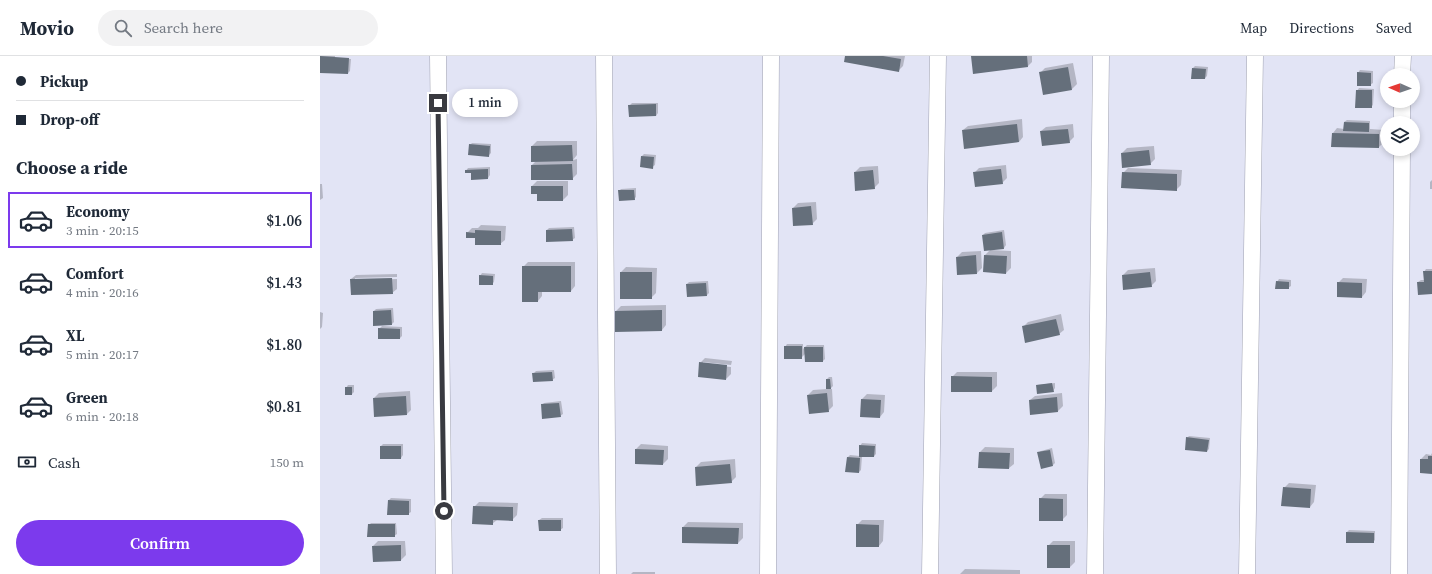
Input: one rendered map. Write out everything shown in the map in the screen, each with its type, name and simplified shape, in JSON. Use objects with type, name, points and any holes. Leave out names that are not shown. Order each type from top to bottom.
[{"type":"street","points":[[438,56],[444,574]]},
{"type":"street","points":[[604,56],[608,574]]},
{"type":"street","points":[[768,574],[771,56]]},
{"type":"street","points":[[930,574],[938,56]]},
{"type":"street","points":[[1095,574],[1101,56]]},
{"type":"street","points":[[1247,574],[1256,56]]},
{"type":"street","points":[[1402,56],[1402,68]]},
{"type":"street","points":[[1399,574],[1402,156]]},
{"type":"building","points":[[320,56],[349,58],[348,74],[320,73]]},
{"type":"building","points":[[845,56],[883,56],[901,59],[899,72],[844,62]]},
{"type":"building","points":[[971,56],[1027,56],[1028,67],[973,74]]},
{"type":"building","points":[[1068,67],[1072,90],[1043,95],[1039,72]]},
{"type":"building","points":[[1192,68],[1206,69],[1205,79],[1191,79]]},
{"type":"building","points":[[1357,72],[1371,73],[1371,86],[1357,86]]},
{"type":"building","points":[[1356,90],[1372,90],[1372,108],[1355,108]]},
{"type":"building","points":[[656,104],[656,116],[629,117],[628,105]]},
{"type":"building","points":[[1344,122],[1369,123],[1369,132],[1343,131]]},
{"type":"building","points":[[1017,124],[1019,142],[964,149],[962,130]]},
{"type":"building","points":[[1068,129],[1070,143],[1042,146],[1040,131]]},
{"type":"building","points":[[1332,133],[1379,134],[1379,148],[1331,147]]},
{"type":"building","points":[[469,144],[490,146],[489,157],[468,155]]},
{"type":"building","points":[[572,145],[573,161],[531,162],[531,146]]},
{"type":"building","points":[[1149,150],[1151,165],[1122,168],[1121,153]]},
{"type":"building","points":[[641,156],[654,157],[653,169],[640,167]]},
{"type":"building","points":[[572,164],[573,180],[531,180],[531,165]]},
{"type":"building","points":[[488,169],[488,179],[471,180],[471,173],[465,173],[465,170]]},
{"type":"building","points":[[1001,169],[1003,184],[975,187],[973,172]]},
{"type":"building","points":[[873,170],[875,189],[855,191],[854,172]]},
{"type":"building","points":[[1122,172],[1177,174],[1177,191],[1121,188]]},
{"type":"building","points":[[531,186],[563,186],[563,201],[537,201],[537,194],[531,194]]},
{"type":"building","points":[[618,190],[634,190],[635,200],[619,201]]},
{"type":"building","points":[[811,206],[813,225],[793,226],[792,208]]},
{"type":"building","points":[[572,229],[573,241],[546,242],[546,230]]},
{"type":"building","points":[[475,230],[501,231],[501,245],[475,245],[475,238],[466,238],[466,232],[475,233]]},
{"type":"building","points":[[1002,232],[1004,249],[984,251],[982,235]]},
{"type":"building","points":[[976,255],[977,274],[957,275],[956,257]]},
{"type":"building","points":[[984,255],[1007,256],[1006,274],[983,272]]},
{"type":"building","points":[[522,266],[571,266],[571,292],[538,292],[538,302],[522,302]]},
{"type":"building","points":[[1423,271],[1432,271],[1432,294],[1418,295],[1417,282],[1424,282]]},
{"type":"building","points":[[620,272],[652,272],[652,299],[620,299]]},
{"type":"building","points":[[1150,272],[1152,287],[1123,290],[1122,275]]},
{"type":"building","points":[[479,275],[493,276],[493,285],[479,285]]},
{"type":"building","points":[[392,278],[393,294],[351,295],[350,279]]},
{"type":"building","points":[[1276,281],[1289,282],[1289,289],[1275,289]]},
{"type":"building","points":[[1337,282],[1362,283],[1362,298],[1337,297]]},
{"type":"building","points":[[706,283],[707,296],[687,297],[686,284]]},
{"type":"building","points":[[391,310],[392,325],[373,326],[373,311]]},
{"type":"building","points":[[662,310],[662,331],[615,332],[615,311]]},
{"type":"building","points":[[1056,319],[1060,335],[1025,343],[1022,326]]},
{"type":"building","points":[[378,328],[400,329],[400,339],[378,339]]},
{"type":"building","points":[[784,346],[802,346],[802,359],[784,359]]},
{"type":"building","points":[[804,347],[823,347],[823,362],[805,362]]},
{"type":"building","points":[[699,362],[727,365],[726,380],[698,377]]},
{"type":"building","points":[[552,372],[553,381],[533,382],[532,373]]},
{"type":"building","points":[[951,376],[992,377],[992,392],[951,392]]},
{"type":"building","points":[[826,379],[830,379],[831,389],[826,389]]},
{"type":"building","points":[[1052,383],[1054,392],[1037,394],[1036,385]]},
{"type":"building","points":[[345,387],[352,387],[352,395],[345,395]]},
{"type":"building","points":[[827,393],[829,412],[809,414],[807,395]]},
{"type":"building","points":[[406,396],[407,415],[374,417],[373,398]]},
{"type":"building","points":[[1057,397],[1058,412],[1030,415],[1029,400]]},
{"type":"building","points":[[861,399],[881,400],[880,418],[860,417]]},
{"type":"building","points":[[559,403],[561,417],[542,419],[541,404]]},
{"type":"building","points":[[1186,437],[1209,440],[1207,452],[1185,450]]},
{"type":"building","points":[[859,445],[875,446],[874,457],[859,457]]},
{"type":"building","points":[[380,446],[401,446],[401,459],[380,459]]},
{"type":"building","points":[[635,449],[664,450],[663,465],[635,464]]},
{"type":"building","points":[[1050,450],[1053,466],[1041,469],[1037,452]]},
{"type":"building","points":[[979,452],[1010,453],[1009,469],[978,468]]},
{"type":"building","points":[[1428,456],[1432,456],[1432,474],[1420,473],[1420,459],[1428,459]]},
{"type":"building","points":[[847,457],[860,458],[859,473],[845,472]]},
{"type":"building","points":[[730,464],[732,483],[696,486],[695,467]]},
{"type":"building","points":[[1283,487],[1311,489],[1310,508],[1281,506]]},
{"type":"building","points":[[1039,498],[1063,499],[1063,521],[1039,521]]},
{"type":"building","points":[[388,500],[409,501],[409,515],[387,515]]},
{"type":"building","points":[[473,506],[513,507],[513,521],[493,520],[493,525],[472,524]]},
{"type":"building","points":[[538,520],[561,520],[561,531],[539,531]]},
{"type":"building","points":[[368,524],[395,524],[395,537],[367,537]]},
{"type":"building","points":[[856,524],[879,525],[879,547],[856,547]]},
{"type":"building","points":[[682,527],[739,528],[738,544],[682,543]]},
{"type":"building","points":[[1346,532],[1374,533],[1374,543],[1346,543]]},
{"type":"building","points":[[401,545],[401,561],[373,562],[372,546]]},
{"type":"building","points":[[1047,545],[1070,545],[1070,568],[1047,568]]},
{"type":"route","points":[[438,103],[444,511]]}]
